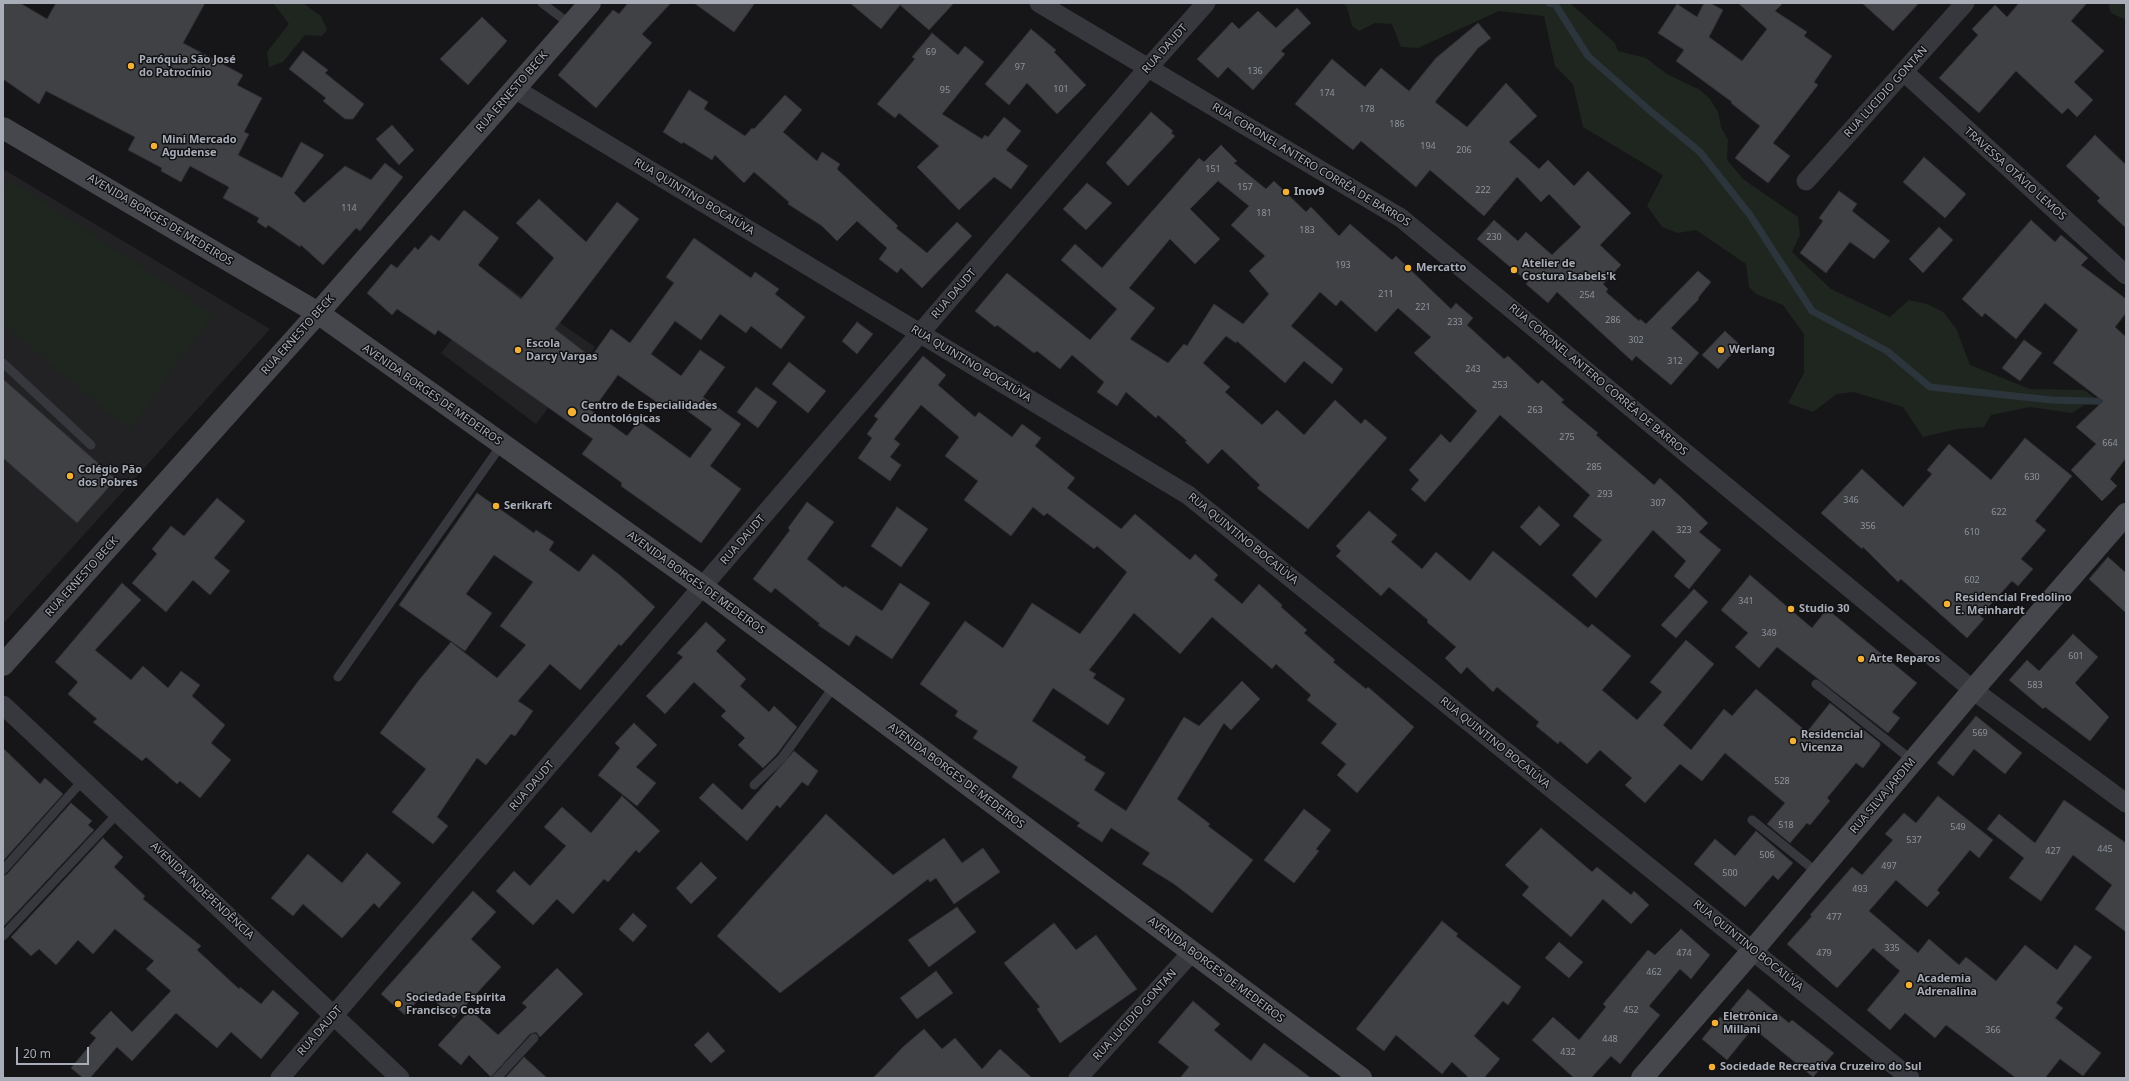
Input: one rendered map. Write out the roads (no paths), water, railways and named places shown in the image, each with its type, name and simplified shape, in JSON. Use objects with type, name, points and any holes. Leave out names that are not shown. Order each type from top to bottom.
[{"type":"main road","name":"RUA ERNESTO BECK","points":[[3,665],[318,314],[590,3]]},
{"type":"main road","name":"AVENIDA BORGES DE MEDEIROS","points":[[5,134],[318,314],[703,587],[1361,1078]]},
{"type":"main road","name":"RUA SILVA JARDIM","points":[[1642,1078],[1753,950],[1973,690],[2126,514]]},
{"type":"street","name":"RUA CORONEL ANTERO CORRÊA DE BARROS","points":[[1039,3],[1401,218],[1973,690],[2126,803]]},
{"type":"street","name":"RUA DAUDT","points":[[280,1078],[1148,68],[1206,3]]},
{"type":"street","name":"RUA LUCIDIO GONTAN","points":[[1806,182],[1965,3]]},
{"type":"street","name":"TRAVESSA OTÁVIO LEMOS","points":[[1904,72],[2126,275]]},
{"type":"street","name":"RUA QUINTINO BOCAIÚVA","points":[[515,89],[1188,495],[1910,1078]]},
{"type":"street","name":"AVENIDA INDEPENDÊNCIA","points":[[3,705],[400,1078]]},
{"type":"street","name":"RUA LUCIDIO GONTAN","points":[[1078,1078],[1192,952]]},
{"type":"lane","points":[[542,3],[571,25]]},
{"type":"lane","points":[[3,363],[91,444]]},
{"type":"lane","points":[[338,677],[502,444]]},
{"type":"lane","points":[[1816,684],[1913,761]]},
{"type":"lane","points":[[754,785],[782,758],[835,685]]},
{"type":"lane","points":[[3,870],[83,780]]},
{"type":"lane","points":[[3,936],[118,813]]},
{"type":"lane","points":[[1752,820],[1818,873]]},
{"type":"lane","points":[[497,1078],[534,1038]]},
{"type":"waterway","points":[[1549,3],[1555,4],[1588,56],[1700,152],[1750,215],[1812,311],[1887,351],[1930,387],[2052,400],[2126,402]]},
{"type":"place","name":"Paróquia São José do Patrocínio","points":[[131,66]]},
{"type":"place","name":"Mini Mercado Agudense","points":[[154,146]]},
{"type":"place","name":"Inov9","points":[[1286,192]]},
{"type":"place","name":"Mercatto","points":[[1408,268]]},
{"type":"place","name":"Atelier de Costura Isabels'k","points":[[1514,270]]},
{"type":"place","name":"Escola Darcy Vargas","points":[[518,350]]},
{"type":"place","name":"Werlang","points":[[1721,350]]},
{"type":"place","name":"Centro de Especialidades Odontológicas","points":[[572,412]]},
{"type":"place","name":"Colégio Pão dos Pobres","points":[[70,476]]},
{"type":"place","name":"Serikraft","points":[[496,506]]},
{"type":"place","name":"Residencial Fredolino E. Meinhardt","points":[[1947,604]]},
{"type":"place","name":"Studio 30","points":[[1791,609]]},
{"type":"place","name":"Arte Reparos","points":[[1861,659]]},
{"type":"place","name":"Residencial Vicenza","points":[[1793,741]]},
{"type":"place","name":"Academia Adrenalina","points":[[1909,985]]},
{"type":"place","name":"Sociedade Espírita Francisco Costa","points":[[398,1004]]},
{"type":"place","name":"Eletrônica Millani","points":[[1715,1023]]},
{"type":"place","name":"Sociedade Recreativa Cruzeiro do Sul","points":[[1712,1067]]}]
